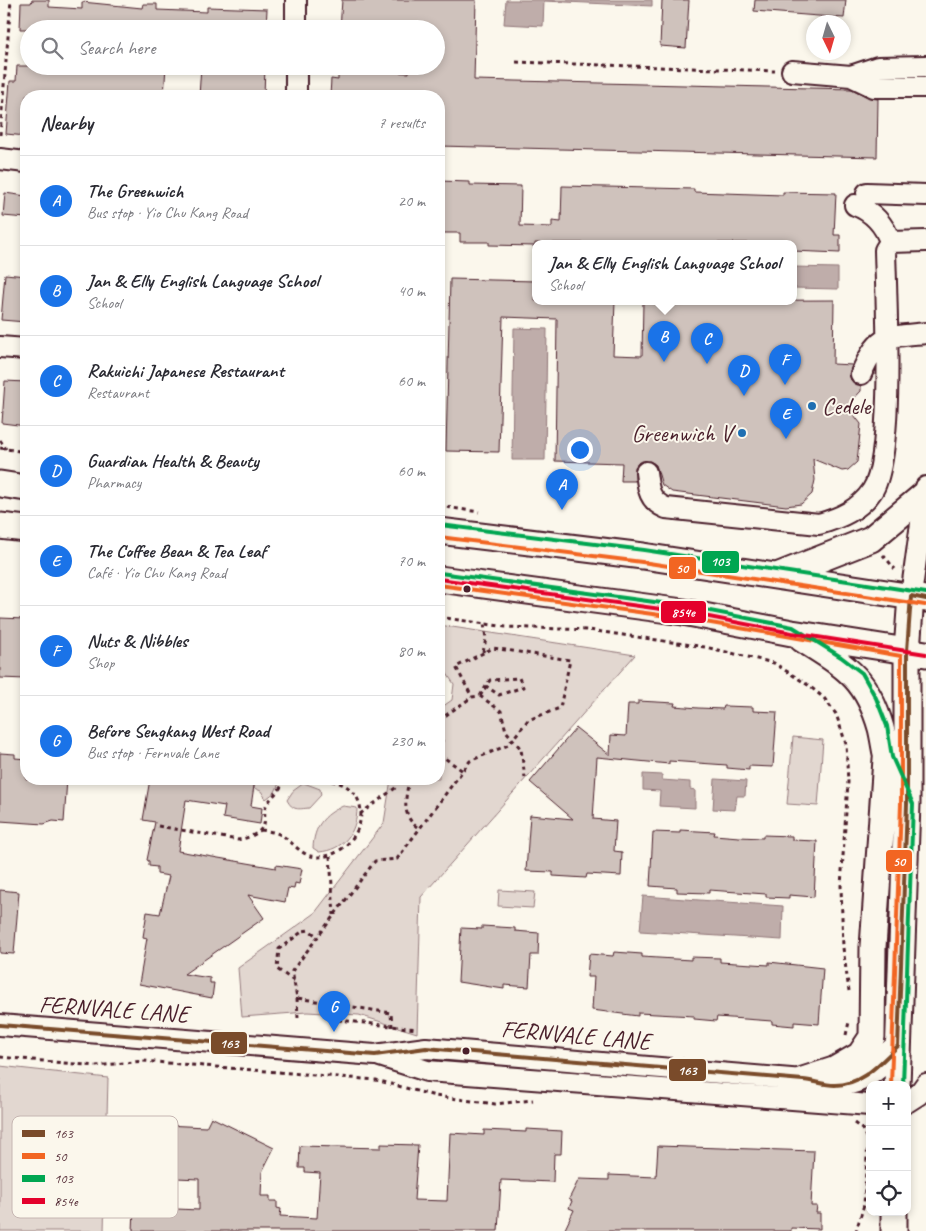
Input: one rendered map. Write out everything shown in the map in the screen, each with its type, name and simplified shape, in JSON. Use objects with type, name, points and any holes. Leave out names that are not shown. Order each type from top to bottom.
[{"type":"main road","points":[[0,484],[20,487]]},
{"type":"main road","points":[[775,577],[871,539],[926,490]]},
{"type":"main road","points":[[0,526],[20,529]]},
{"type":"main road","points":[[445,532],[643,556],[918,598],[907,804],[897,1081]]},
{"type":"main road","points":[[445,580],[683,612],[792,633],[916,652]]},
{"type":"main road","points":[[792,633],[838,662],[857,677],[870,700],[881,728],[886,759],[873,947],[872,1037],[860,1055],[834,1070],[804,1080]]},
{"type":"main road","points":[[886,759],[907,804]]},
{"type":"main road","points":[[804,1080],[836,1085],[850,1083],[874,1069],[898,1046]]},
{"type":"main road","points":[[894,1216],[894,1231]]},
{"type":"street","points":[[296,0],[296,20]]},
{"type":"street","points":[[851,76],[878,67],[926,66]]},
{"type":"street","points":[[792,71],[851,76],[874,87],[926,87]]},
{"type":"street","points":[[296,75],[296,90]]},
{"type":"street","points":[[0,159],[20,161]]},
{"type":"street","points":[[890,242],[882,224],[869,211],[861,199],[926,195]]},
{"type":"street","points":[[890,242],[926,241]]},
{"type":"street","points":[[646,472],[648,488],[652,499],[666,508],[819,524],[837,519],[857,508],[873,490],[881,468],[884,439],[887,337],[885,250],[890,242]]},
{"type":"street","points":[[861,374],[872,349],[887,337],[926,333]]},
{"type":"street","points":[[0,347],[20,349]]},
{"type":"street","points":[[918,598],[926,490]]},
{"type":"street","name":"FERNVALE LANE","points":[[0,1025],[375,1054],[427,1071],[699,1080],[804,1080]]},
{"type":"street","name":"FERNVALE LANE","points":[[699,1080],[866,1103]]},
{"type":"street","points":[[911,1099],[918,1095],[926,1084]]},
{"type":"path","points":[[0,135],[11,0]]},
{"type":"path","points":[[516,62],[792,71]]},
{"type":"path","points":[[0,440],[7,449]]},
{"type":"path","points":[[0,448],[20,451]]},
{"type":"path","points":[[445,507],[479,512]]},
{"type":"path","points":[[878,550],[896,570]]},
{"type":"path","points":[[445,618],[506,627],[589,630],[713,649],[774,663],[824,698],[836,714],[846,744],[848,782],[841,886],[843,948],[850,996]]},
{"type":"path","points":[[483,653],[486,638],[484,623]]},
{"type":"path","points":[[298,1018],[297,998],[292,971],[318,936],[375,861],[397,859],[470,761],[508,745],[528,720],[560,708],[570,660],[492,648],[456,667],[472,698]]},
{"type":"path","points":[[445,716],[472,698],[480,696],[486,686],[490,680],[520,678],[523,687],[499,695],[486,686]]},
{"type":"path","points":[[480,696],[501,711],[506,731],[521,749],[525,778]]},
{"type":"path","points":[[445,758],[463,771]]},
{"type":"path","points":[[158,826],[238,840],[248,838],[260,830],[264,824],[265,807],[283,785]]},
{"type":"path","points":[[260,830],[281,835],[301,852],[316,857],[330,856],[349,845],[358,831],[360,814],[358,799],[344,785]]},
{"type":"path","points":[[408,785],[404,808],[412,824],[420,829]]},
{"type":"path","points":[[360,814],[398,786]]},
{"type":"path","points":[[330,856],[334,915]]},
{"type":"path","points":[[294,982],[277,969],[279,949],[303,931],[309,930],[318,936]]},
{"type":"path","points":[[297,998],[391,1013],[392,1027]]},
{"type":"path","points":[[842,1043],[847,1034],[850,1014]]},
{"type":"path","points":[[330,1019],[418,1029]]},
{"type":"path","points":[[856,1231],[864,1205],[866,1171]]},
{"type":"shaded area","points":[[506,0],[652,0],[652,6],[544,1],[543,26],[504,24]]},
{"type":"shaded area","points":[[797,267],[838,268],[838,289],[797,288]]},
{"type":"shaded area","points":[[514,328],[547,329],[545,460],[512,460]]},
{"type":"shaded area","points":[[445,626],[635,655],[421,897],[417,1033],[359,1015],[307,1012],[242,1017],[238,968],[314,914],[384,823],[390,785],[445,785],[445,705],[452,700],[454,684],[445,671]]},
{"type":"shaded area","points":[[793,737],[823,740],[818,806],[787,804]]},
{"type":"shaded area","points":[[643,774],[662,775],[662,780],[690,782],[690,789],[695,790],[695,808],[659,806],[660,791],[643,790]]},
{"type":"shaded area","points":[[715,779],[746,781],[745,796],[737,796],[735,810],[713,809]]},
{"type":"shaded area","points":[[254,785],[278,785],[275,792],[266,799],[261,791],[254,788]]},
{"type":"shaded area","points":[[301,785],[309,785],[320,789],[321,795],[309,808],[299,809],[294,808],[287,800],[293,791]]},
{"type":"shaded area","points":[[343,806],[357,808],[351,832],[342,844],[328,851],[319,852],[313,848],[318,828],[330,813]]},
{"type":"shaded area","points":[[499,890],[535,892],[533,908],[498,906]]},
{"type":"shaded area","points":[[643,896],[783,906],[782,940],[640,931]]},
{"type":"shaded area","points":[[0,1066],[108,1078],[107,1116],[12,1116],[12,1218],[104,1218],[104,1231],[0,1231]]},
{"type":"building","points":[[32,0],[49,0],[49,7],[82,9],[82,2],[142,8],[143,4],[157,4],[157,10],[207,12],[207,7],[267,9],[266,20],[20,20],[21,3],[31,3]]},
{"type":"building","points":[[342,0],[476,0],[474,80],[852,89],[869,98],[878,99],[877,157],[445,146],[445,90],[330,90],[331,79],[338,80],[338,75],[445,75],[445,20],[341,20]]},
{"type":"building","points":[[662,0],[689,0],[686,48],[660,46]]},
{"type":"building","points":[[755,0],[846,0],[844,15],[806,15],[754,11]]},
{"type":"building","points":[[17,66],[20,66],[20,75],[165,75],[164,90],[20,90],[20,135],[6,134],[10,81],[16,81]]},
{"type":"building","points":[[200,75],[265,75],[264,90],[199,90]]},
{"type":"building","points":[[445,181],[470,182],[470,185],[521,186],[520,226],[552,227],[552,221],[561,222],[562,186],[694,189],[694,192],[783,195],[783,192],[836,193],[834,235],[840,235],[840,253],[797,251],[797,240],[532,240],[532,246],[489,245],[489,242],[460,242],[460,233],[445,233]]},
{"type":"building","points":[[5,193],[20,195],[20,217],[3,216]]},
{"type":"building","points":[[5,274],[20,275],[20,322],[1,320]]},
{"type":"building","points":[[450,279],[532,281],[532,305],[615,305],[613,355],[642,356],[643,305],[797,305],[797,300],[834,300],[833,364],[852,365],[849,374],[851,380],[861,386],[861,391],[847,406],[861,424],[857,462],[848,470],[842,471],[813,459],[815,480],[812,494],[801,504],[786,506],[672,492],[662,485],[656,465],[650,461],[639,462],[635,467],[635,481],[621,481],[622,463],[555,461],[557,319],[503,317],[499,452],[446,451]]},
{"type":"building","points":[[5,381],[20,382],[20,425],[2,423]]},
{"type":"building","points":[[0,618],[20,619],[20,679],[0,678]]},
{"type":"building","points":[[638,701],[675,703],[674,706],[698,708],[723,709],[724,706],[753,707],[753,711],[777,712],[773,767],[749,766],[749,770],[727,768],[727,765],[669,761],[669,764],[597,757],[593,819],[616,821],[614,851],[622,852],[621,876],[587,874],[586,878],[553,876],[553,872],[526,871],[530,815],[573,819],[530,782],[576,728],[610,755],[611,735],[626,736],[628,704],[638,704]]},
{"type":"building","points":[[0,753],[15,754],[15,758],[20,758],[20,785],[67,785],[64,822],[53,821],[44,824],[0,821]]},
{"type":"building","points":[[149,785],[254,785],[251,806],[262,808],[260,824],[223,818],[225,806],[186,800],[178,851],[276,868],[276,865],[302,869],[299,884],[295,883],[294,889],[288,888],[285,902],[248,895],[264,918],[184,974],[210,978],[210,983],[214,983],[212,998],[139,984],[147,938],[143,937],[147,912],[160,914],[169,876],[157,874],[157,867],[149,866],[149,861],[147,860],[155,822],[143,820]]},
{"type":"building","points":[[680,830],[715,832],[714,835],[739,837],[763,838],[763,835],[792,836],[792,840],[817,841],[814,897],[789,895],[789,898],[766,897],[766,894],[709,890],[709,893],[677,892],[677,888],[650,886],[653,832],[680,833]]},
{"type":"building","points":[[0,890],[19,892],[14,954],[0,953]]},
{"type":"building","points":[[482,926],[515,928],[515,931],[539,933],[538,955],[531,955],[529,987],[504,985],[504,989],[458,982],[461,928],[482,929]]},
{"type":"building","points":[[614,952],[642,954],[642,957],[691,960],[691,957],[720,958],[720,962],[769,965],[769,962],[823,968],[819,1024],[794,1022],[794,1026],[772,1024],[772,1021],[717,1017],[716,1021],[694,1019],[694,1016],[638,1013],[638,1016],[592,1010],[594,977],[587,977],[589,954],[613,956]]},
{"type":"building","points":[[211,1117],[274,1148],[262,1172],[261,1196],[270,1196],[270,1201],[277,1201],[277,1208],[281,1209],[280,1216],[317,1218],[320,1173],[305,1172],[305,1168],[299,1168],[300,1146],[381,1148],[381,1144],[418,1145],[414,1200],[447,1201],[450,1133],[484,1135],[484,1130],[526,1132],[526,1129],[562,1131],[561,1154],[554,1154],[553,1182],[501,1180],[498,1231],[133,1231],[134,1218],[178,1218],[178,1209],[199,1210],[199,1179],[178,1178],[178,1126],[206,1127]]},
{"type":"building","points":[[658,1146],[814,1151],[811,1206],[817,1206],[816,1213],[820,1213],[820,1229],[791,1228],[791,1231],[564,1231],[574,1210],[569,1208],[572,1201],[569,1199],[579,1179],[609,1180],[609,1175],[656,1177]]},
{"type":"transit line","name":"103","points":[[445,526],[644,550],[926,593]]},
{"type":"transit line","name":"50","points":[[445,538],[642,562],[925,605]]},
{"type":"transit line","name":"103","points":[[445,574],[684,606],[793,627],[841,657],[862,673],[876,698],[887,726],[892,757],[913,804],[903,1081]]},
{"type":"transit line","name":"854e","points":[[445,580],[683,612],[792,633],[926,654]]},
{"type":"transit line","name":"50","points":[[445,586],[682,618],[901,656],[901,804],[891,1081]]},
{"type":"transit line","name":"163","points":[[0,1025],[375,1055],[426,1048],[803,1080],[831,1085],[854,1081],[870,1072],[898,1046],[907,804],[907,651],[911,596],[926,599]]},
{"type":"place","name":"Jan & Elly English Language School","points":[[664,362]]},
{"type":"place","name":"Rakuichi Japanese Restaurant","points":[[707,364]]},
{"type":"place","name":"Nuts & Nibbles","points":[[785,385]]},
{"type":"place","name":"Guardian Health & Beauty","points":[[744,396]]},
{"type":"place","name":"Cedele","points":[[812,406]]},
{"type":"place","name":"Greenwich V","points":[[742,433]]},
{"type":"place","name":"The Coffee Bean & Tea Leaf","points":[[786,439]]},
{"type":"place","name":"The Greenwich","points":[[562,510]]},
{"type":"place","name":"Before Sengkang West Road","points":[[334,1032]]}]
